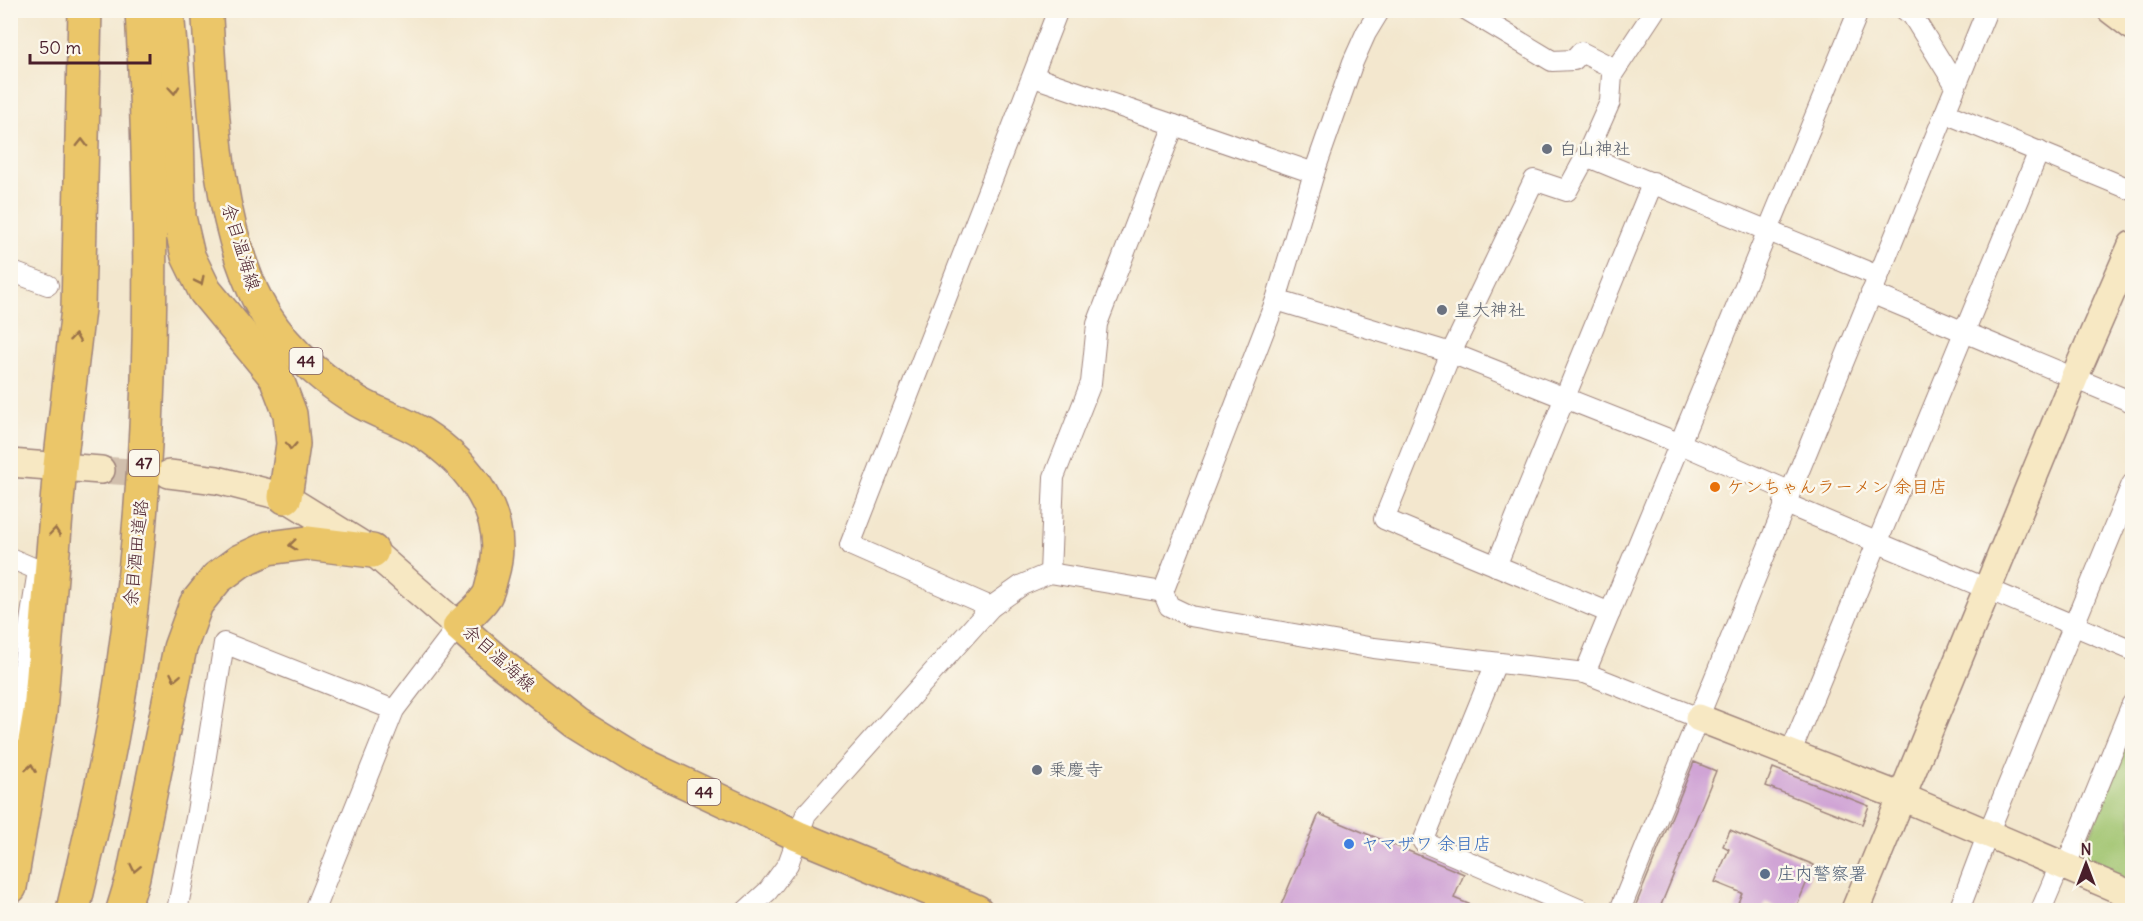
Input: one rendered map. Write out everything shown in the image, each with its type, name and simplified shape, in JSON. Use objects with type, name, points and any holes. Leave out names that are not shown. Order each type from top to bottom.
[{"type":"highway","points":[[10,887],[40,712],[60,466],[78,309],[85,10]]},
{"type":"highway","name":"余目酒田道路","points":[[57,910],[85,786],[109,658],[122,520],[132,360],[133,195],[125,10]]},
{"type":"highway","name":"余目酒田道路","points":[[73,910],[101,790],[124,662],[140,521],[150,362],[142,10]]},
{"type":"highway","points":[[167,10],[177,130],[179,217],[188,256],[205,291],[276,377],[290,414],[293,444],[285,497]]},
{"type":"highway","points":[[123,910],[133,878],[180,648],[196,604],[217,578],[240,561],[268,548],[307,543],[372,551]]},
{"type":"main road","name":"余目温海線","points":[[207,10],[222,180],[243,264],[259,303],[280,336],[314,369],[358,402],[422,433],[464,466],[490,507],[499,555],[487,597],[458,626],[499,662],[577,723],[640,762],[798,836],[977,910]]},
{"type":"street","points":[[991,607],[849,545],[1034,77],[1058,10]]},
{"type":"street","points":[[1380,10],[1356,53],[1314,173],[1276,300],[1163,592],[1169,606],[1190,616],[1374,648],[1585,673],[1902,798],[1987,836],[2133,895]]},
{"type":"street","points":[[1467,10],[1552,62],[1574,60],[1581,52],[1615,69]]},
{"type":"street","points":[[1610,613],[1384,519],[1451,353],[1534,180],[1567,191],[1586,156],[1610,102],[1615,69],[1655,10]]},
{"type":"street","points":[[1585,673],[1859,10]]},
{"type":"street","points":[[1905,10],[1912,15],[1956,86]]},
{"type":"street","points":[[1620,910],[1988,10]]},
{"type":"street","points":[[2111,10],[2133,26]]},
{"type":"street","points":[[1034,77],[1314,173]]},
{"type":"street","points":[[1945,113],[2133,190]]},
{"type":"street","points":[[1050,573],[1054,477],[1091,383],[1097,324],[1174,125]]},
{"type":"street","points":[[1790,754],[2039,151]]},
{"type":"street","points":[[1586,156],[1768,229],[1966,332],[2133,402]]},
{"type":"street","points":[[1496,566],[1653,182]]},
{"type":"street","points":[[1855,910],[2075,376],[2133,246]]},
{"type":"street","points":[[10,271],[48,285]]},
{"type":"street","points":[[1276,300],[1451,353],[1681,444],[1877,542],[2133,650]]},
{"type":"street","points":[[10,463],[101,470]]},
{"type":"street","points":[[169,474],[218,480],[285,497],[372,551],[458,626],[394,710],[314,910]]},
{"type":"street","points":[[1959,910],[1987,836],[2075,625],[2127,513],[2133,484]]},
{"type":"street","points":[[10,558],[38,570],[10,751]]},
{"type":"street","points":[[755,909],[788,864],[806,814],[991,607],[1022,585],[1050,573],[1163,592]]},
{"type":"street","points":[[177,910],[196,818],[224,643],[394,710]]},
{"type":"street","points":[[1496,663],[1423,842],[1581,910]]},
{"type":"street","points":[[2041,910],[2133,704]]},
{"type":"green space","points":[[2132,729],[2132,882],[2080,860]]},
{"type":"building","points":[[1694,762],[1716,771],[1659,910],[1644,910],[1635,907]]},
{"type":"building","points":[[1773,768],[1869,806],[1862,824],[1766,786]]},
{"type":"building","name":"ヤマザワ 余目店","points":[[1319,814],[1464,874],[1454,898],[1483,910],[1279,910]]},
{"type":"building","name":"庄内警察署","points":[[1730,830],[1814,865],[1795,910],[1785,910],[1765,902],[1762,910],[1735,910],[1742,893],[1715,882],[1729,849],[1723,846]]},
{"type":"tunnel","points":[[101,470],[162,474]]},
{"type":"place","name":"白山神社","points":[[1547,149]]},
{"type":"place","name":"皇大神社","points":[[1442,310]]},
{"type":"place","name":"ケンちゃんラーメン 余目店","points":[[1715,487]]},
{"type":"place","name":"乗慶寺","points":[[1037,770]]},
{"type":"place","name":"ヤマザワ 余目店","points":[[1349,844]]},
{"type":"place","name":"庄内警察署","points":[[1765,874]]}]
